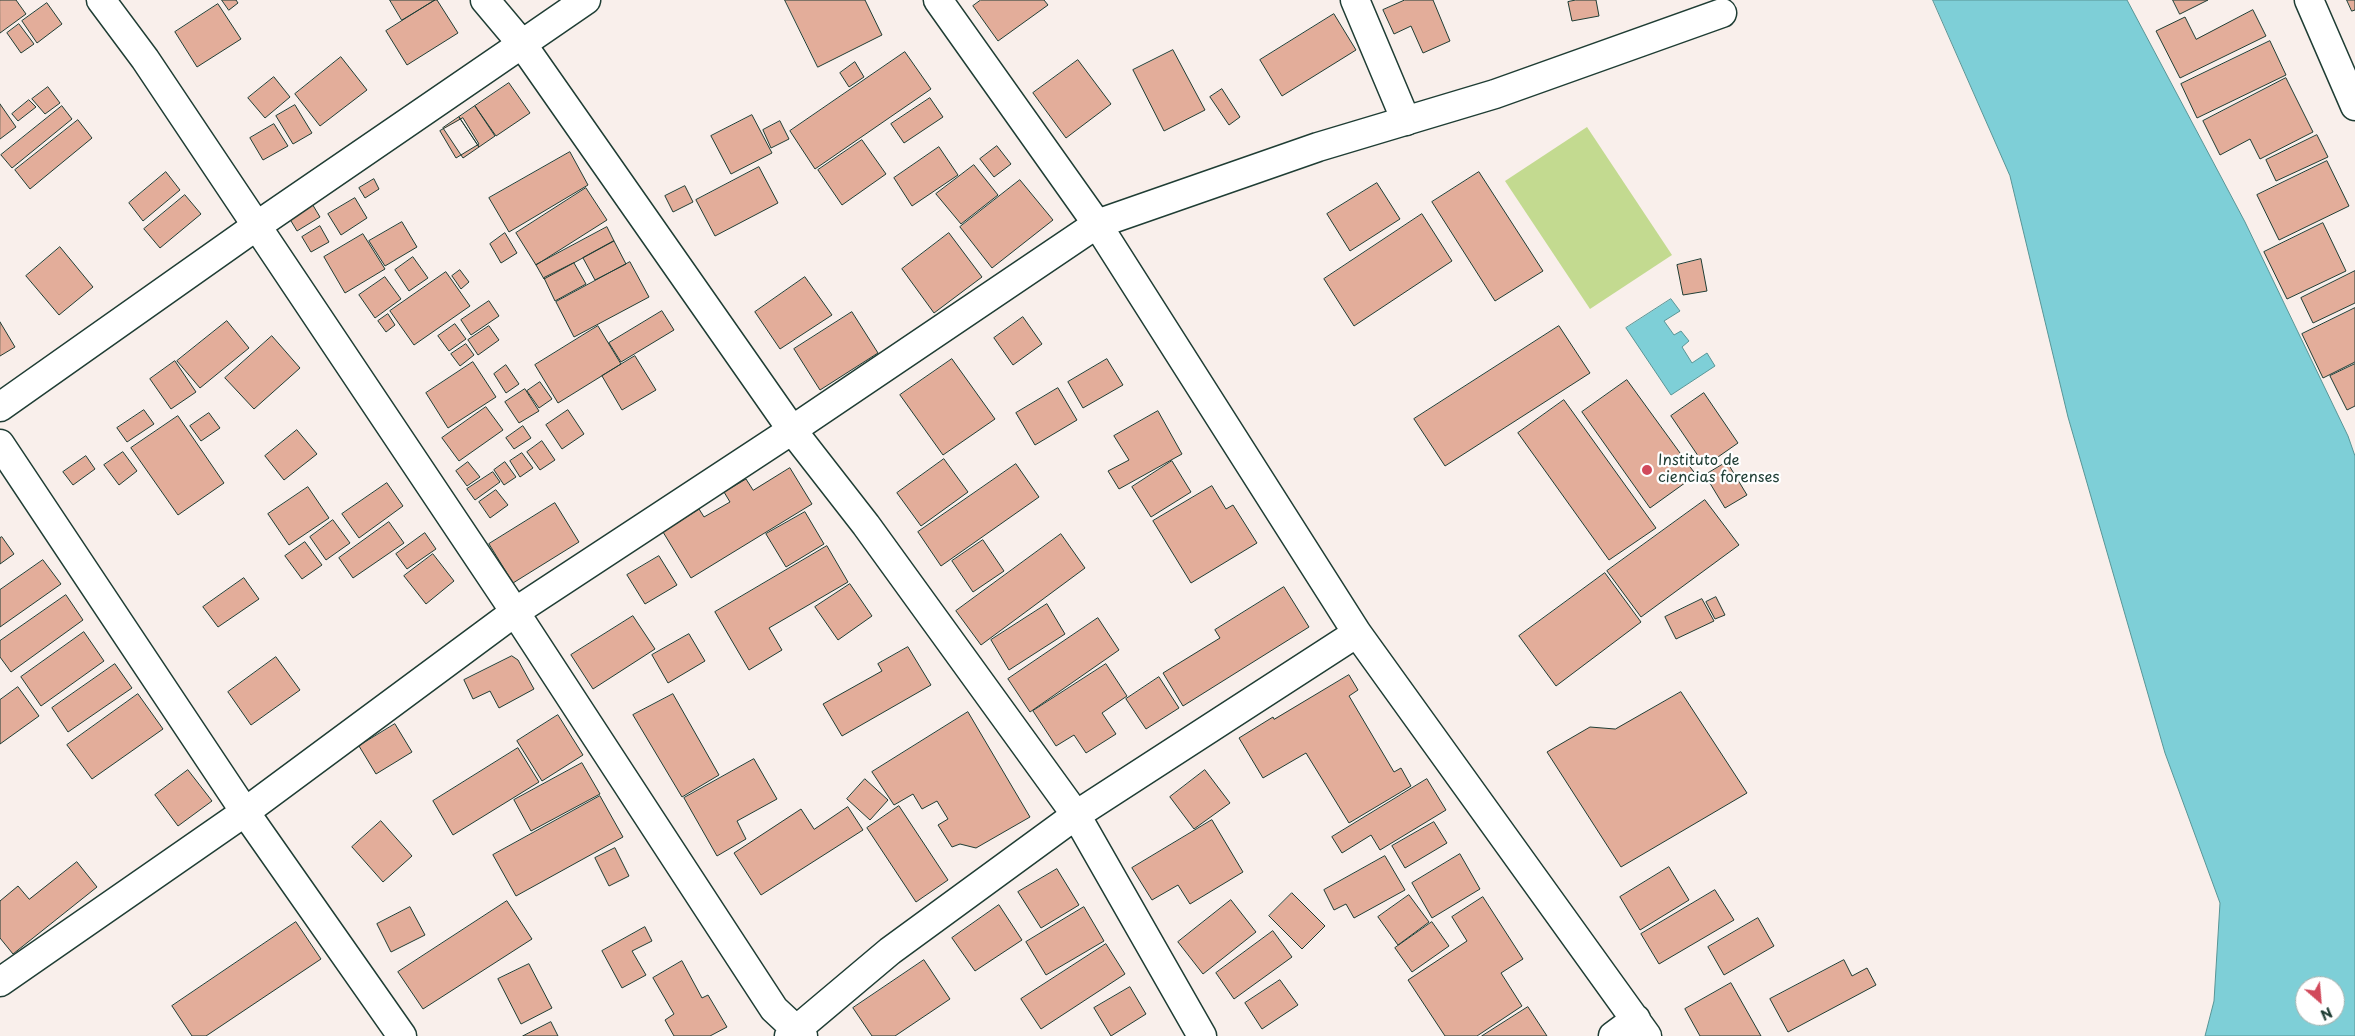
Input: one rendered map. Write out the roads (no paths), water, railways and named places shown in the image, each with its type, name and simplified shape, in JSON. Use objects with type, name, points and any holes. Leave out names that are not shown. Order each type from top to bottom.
[{"type":"street","points":[[100,0],[145,59],[255,227],[515,612],[774,1009],[797,1034],[890,951],[1076,815],[1357,634]]},
{"type":"street","points":[[485,0],[522,44],[792,430],[866,525],[1076,815],[1202,1036]]},
{"type":"street","points":[[0,407],[255,227],[586,0]]},
{"type":"street","points":[[938,0],[1097,224],[1357,634],[1642,1028],[1613,1036]]},
{"type":"street","points":[[1355,0],[1406,120]]},
{"type":"street","points":[[2309,0],[2355,106]]},
{"type":"street","points":[[0,982],[246,812],[515,612],[792,430],[1097,224],[1318,147],[1495,94],[1722,12]]},
{"type":"street","points":[[0,444],[246,812],[402,1036]]},
{"type":"water","points":[[1933,0],[2127,0],[2245,222],[2348,436],[2355,456],[2355,1036],[2205,1036],[2214,1001],[2220,903],[2165,753],[2068,417],[2010,176]]},
{"type":"water","points":[[1671,299],[1680,311],[1664,321],[1674,335],[1681,331],[1689,341],[1682,347],[1692,363],[1707,353],[1715,366],[1671,395],[1626,328]]},
{"type":"place","name":"Instituto de ciencias forenses","points":[[1647,470]]}]
